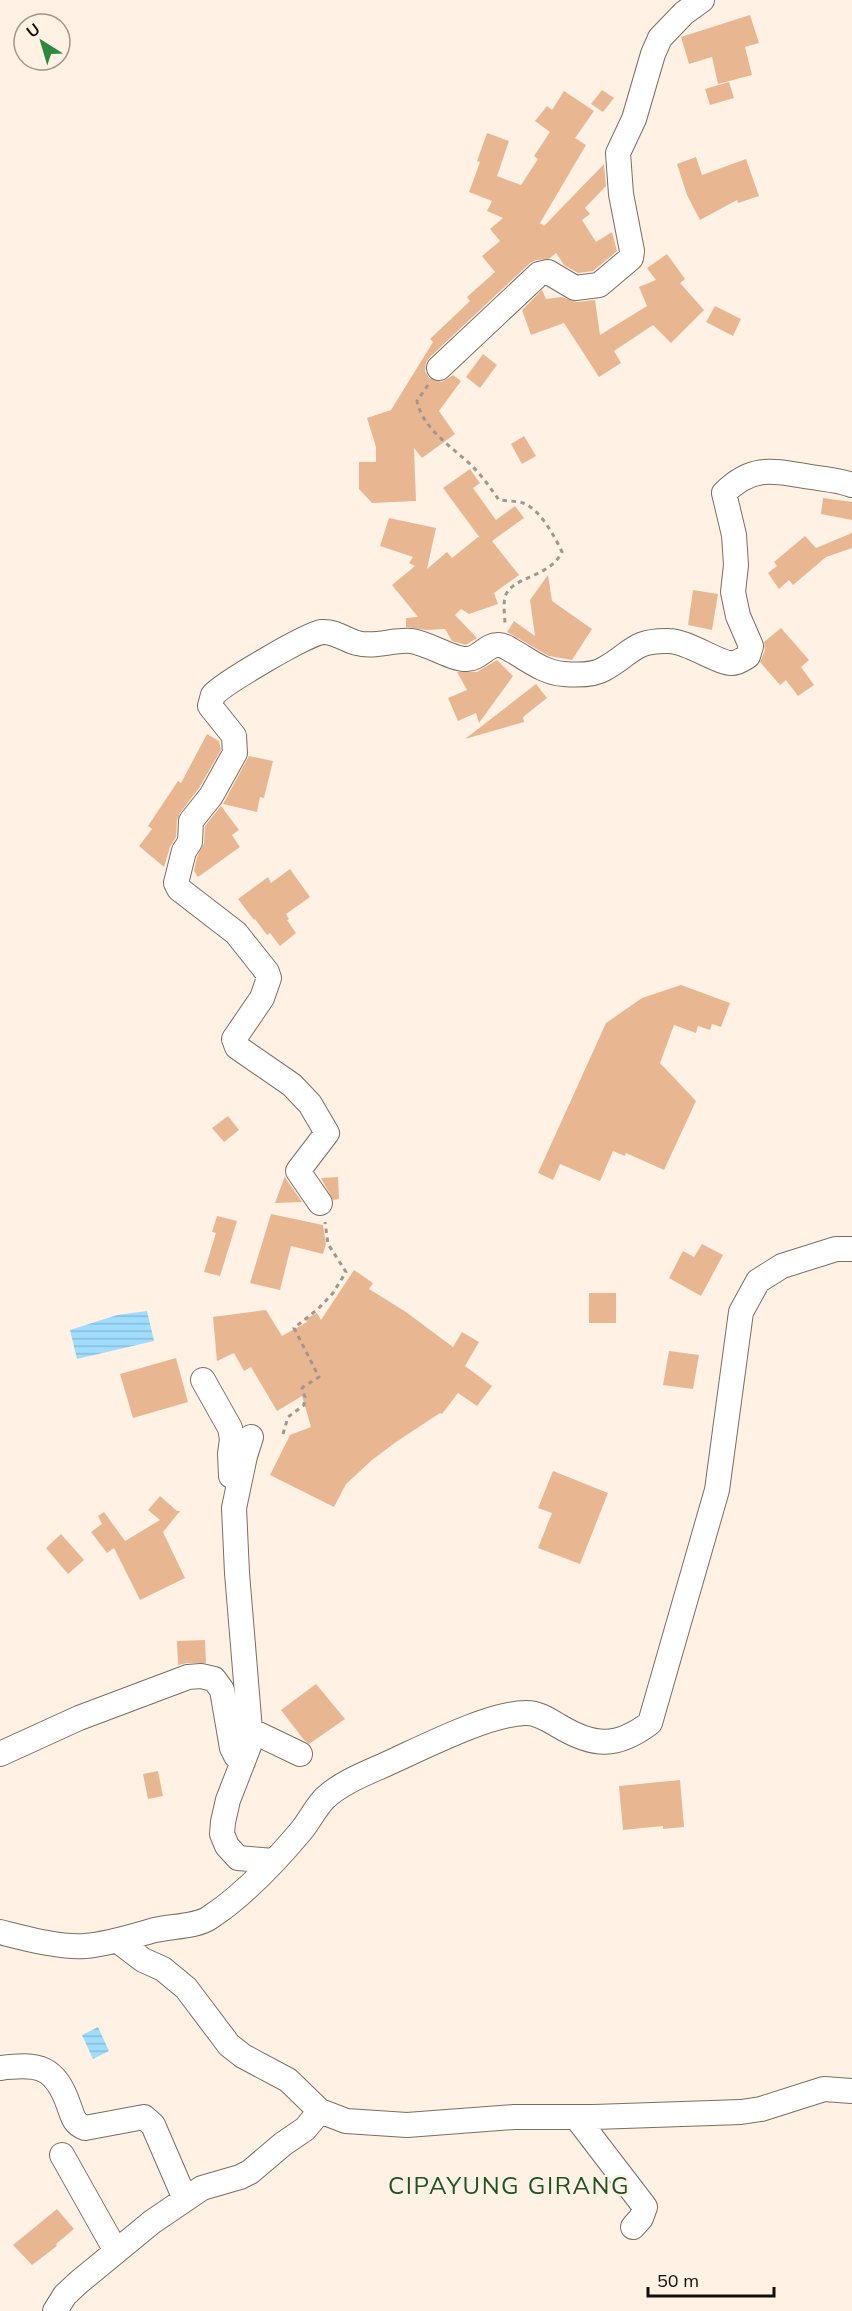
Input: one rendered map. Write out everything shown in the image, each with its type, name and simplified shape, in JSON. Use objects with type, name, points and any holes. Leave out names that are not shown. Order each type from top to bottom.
[{"type":"street","points":[[439,368],[539,274],[548,272],[575,288],[599,285],[631,258],[632,251],[621,194],[618,153],[634,119],[660,38],[684,13],[702,0]]},
{"type":"street","points":[[320,1203],[298,1171],[327,1133],[310,1104],[292,1085],[237,1047],[234,1039],[262,998],[269,978],[267,972],[236,933],[179,889],[176,883],[184,851],[190,842],[191,820],[211,796],[235,753],[234,736],[210,706],[211,699],[217,691],[275,655],[301,640],[322,632],[365,644],[409,641],[465,659],[474,657],[495,645],[502,645],[540,668],[563,674],[603,670],[632,649],[651,640],[673,641],[705,652],[729,664],[736,663],[748,656],[751,646],[738,616],[733,592],[736,564],[734,535],[724,493],[737,481],[757,472],[778,471],[852,485]]},
{"type":"street","points":[[0,1932],[83,1946],[118,1941],[163,1927],[207,1920],[245,1890],[302,1830],[326,1797],[339,1788],[399,1759],[499,1717],[527,1713],[545,1717],[578,1736],[595,1742],[614,1742],[634,1735],[650,1722],[717,1490],[741,1312],[758,1281],[782,1266],[836,1249],[852,1248]]},
{"type":"street","points":[[203,1380],[230,1428],[232,1439],[230,1454],[237,1573],[250,1730],[249,1746],[228,1800],[222,1834],[227,1846],[237,1858],[273,1861]]},
{"type":"street","points":[[234,1508],[251,1437]]},
{"type":"street","points":[[0,1754],[79,1718],[188,1677],[201,1676],[214,1679],[222,1690],[232,1748],[243,1762]]},
{"type":"street","points":[[250,1730],[300,1754]]},
{"type":"street","points":[[118,1941],[143,1960],[176,1979],[206,2012],[229,2045],[259,2066],[288,2080],[320,2111],[346,2121],[407,2126],[514,2117],[741,2112],[761,2109],[824,2089],[852,2091]]},
{"type":"street","points":[[0,2068],[33,2066],[46,2069],[60,2088],[78,2126],[85,2128],[144,2117],[149,2119],[185,2199]]},
{"type":"street","points":[[55,2311],[65,2295],[160,2216],[202,2188],[250,2172],[305,2129],[320,2111]]},
{"type":"street","points":[[576,2117],[645,2207],[641,2218],[633,2227]]},
{"type":"street","points":[[62,2155],[116,2251]]},
{"type":"path","points":[[439,368],[417,401],[419,409],[441,440],[474,468],[499,500],[525,503],[540,517],[555,536],[562,552],[552,567],[509,589],[505,598],[505,626],[495,645]]},
{"type":"path","points":[[284,1434],[288,1417],[304,1405],[303,1387],[319,1377],[294,1328],[318,1309],[333,1293],[346,1272],[328,1244],[327,1229],[320,1203]]},
{"type":"water","points":[[147,1311],[154,1341],[77,1359],[70,1330],[117,1315]]},
{"type":"water","points":[[98,2027],[109,2051],[93,2059],[82,2035]]},
{"type":"building","points":[[750,15],[759,43],[745,47],[752,75],[718,84],[712,57],[689,64],[681,37]]},
{"type":"building","points":[[729,82],[734,98],[710,105],[705,89]]},
{"type":"building","points":[[602,90],[614,98],[603,112],[591,104]]},
{"type":"building","points":[[564,91],[594,111],[575,138],[586,145],[540,223],[544,226],[604,164],[606,186],[585,208],[590,214],[582,220],[596,242],[612,232],[617,251],[593,271],[578,273],[564,265],[556,253],[549,259],[530,263],[429,358],[425,371],[429,378],[442,382],[453,375],[461,381],[439,411],[455,434],[422,458],[414,448],[416,501],[372,503],[359,489],[359,462],[376,462],[376,447],[367,418],[391,410],[433,342],[430,339],[470,301],[467,297],[495,272],[482,256],[500,241],[490,229],[503,218],[487,211],[492,201],[469,192],[487,133],[509,141],[497,176],[521,185],[538,159],[534,156],[550,132],[535,121],[547,106],[552,110]]},
{"type":"building","points":[[696,157],[702,175],[746,159],[759,196],[738,203],[737,200],[700,220],[687,195],[677,164]]},
{"type":"building","points":[[667,254],[685,279],[680,283],[704,310],[671,343],[653,325],[614,351],[621,363],[599,377],[564,323],[531,335],[522,310],[542,290],[546,299],[561,297],[577,302],[595,300],[600,335],[647,306],[639,287],[656,280],[647,268]]},
{"type":"building","points":[[715,306],[741,319],[733,336],[706,322]]},
{"type":"building","points":[[483,354],[497,365],[480,388],[466,377]]},
{"type":"building","points":[[524,436],[536,456],[522,464],[511,444]]},
{"type":"building","points":[[470,469],[480,483],[473,488],[496,520],[515,506],[524,518],[492,541],[519,575],[494,593],[498,604],[469,614],[461,609],[455,615],[477,638],[466,645],[452,641],[445,629],[427,630],[406,627],[406,618],[418,617],[392,585],[415,566],[409,563],[413,557],[380,546],[389,518],[436,528],[427,569],[447,552],[452,558],[478,537],[480,538],[443,488]]},
{"type":"building","points":[[823,498],[852,502],[852,520],[821,514]]},
{"type":"building","points":[[852,533],[852,548],[826,557],[793,585],[789,580],[779,589],[768,573],[777,566],[774,562],[805,536],[816,548]]},
{"type":"building","points":[[548,575],[552,601],[592,629],[572,660],[549,656],[507,632],[514,621],[535,636],[530,600]]},
{"type":"building","points":[[693,590],[718,594],[712,630],[688,625]]},
{"type":"building","points":[[781,628],[809,660],[801,667],[814,685],[798,696],[786,680],[780,685],[760,662],[765,650],[764,642]]},
{"type":"building","points":[[497,660],[513,676],[479,723],[476,713],[458,721],[448,698],[467,690],[457,672],[477,672]]},
{"type":"building","points":[[536,684],[547,698],[523,717],[524,722],[465,739]]},
{"type":"building","points":[[207,734],[219,741],[221,750],[199,788],[180,813],[177,820],[176,837],[170,847],[164,867],[139,846],[152,829],[148,826],[178,781],[181,783]]},
{"type":"building","points":[[249,756],[273,761],[264,798],[260,797],[257,812],[223,804]]},
{"type":"building","points":[[221,806],[239,830],[232,835],[240,847],[198,877],[194,871],[197,857],[204,843],[205,826]]},
{"type":"building","points":[[290,869],[310,897],[286,914],[289,919],[287,920],[296,933],[280,946],[270,933],[267,935],[238,899],[268,877],[271,883]]},
{"type":"building","points":[[681,985],[730,1003],[721,1027],[712,1024],[710,1030],[698,1026],[696,1033],[674,1025],[660,1063],[696,1101],[664,1170],[626,1153],[625,1156],[613,1151],[600,1181],[560,1164],[553,1180],[538,1173],[606,1023],[642,998]]},
{"type":"building","points":[[228,1116],[239,1130],[224,1142],[212,1128]]},
{"type":"building","points":[[285,1176],[286,1179],[302,1202],[275,1203]]},
{"type":"building","points":[[338,1177],[339,1199],[333,1200],[321,1178]]},
{"type":"building","points":[[271,1214],[323,1225],[326,1244],[323,1254],[291,1246],[280,1290],[250,1283]]},
{"type":"building","points":[[217,1216],[237,1221],[220,1276],[204,1272],[216,1233],[212,1232]]},
{"type":"building","points":[[702,1244],[723,1255],[701,1296],[669,1278],[683,1251],[694,1257]]},
{"type":"building","points":[[354,1270],[373,1283],[369,1289],[406,1312],[453,1347],[462,1332],[479,1342],[465,1366],[492,1386],[477,1406],[458,1393],[442,1414],[440,1413],[372,1460],[346,1484],[334,1507],[270,1475],[290,1435],[311,1427],[302,1396],[277,1411],[251,1367],[244,1371],[234,1353],[217,1361],[213,1317],[266,1310],[282,1336],[307,1322],[306,1319],[317,1313],[321,1320]]},
{"type":"building","points":[[589,1293],[616,1293],[616,1323],[589,1323]]},
{"type":"building","points":[[669,1351],[699,1355],[693,1389],[663,1385]]},
{"type":"building","points":[[176,1358],[188,1402],[133,1418],[120,1374]]},
{"type":"building","points":[[553,1471],[608,1493],[580,1564],[538,1548],[552,1513],[538,1508]]},
{"type":"building","points":[[160,1496],[180,1511],[163,1532],[185,1578],[140,1600],[114,1548],[107,1553],[91,1532],[102,1524],[98,1516],[104,1512],[125,1541],[160,1520],[148,1510]]},
{"type":"building","points":[[61,1534],[84,1560],[68,1574],[46,1548]]},
{"type":"building","points":[[205,1640],[206,1663],[178,1665],[177,1641]]},
{"type":"building","points":[[316,1684],[345,1719],[309,1744],[281,1710]]},
{"type":"building","points":[[158,1771],[163,1796],[148,1799],[143,1774]]},
{"type":"building","points":[[680,1780],[684,1827],[663,1829],[663,1826],[623,1830],[619,1786]]},
{"type":"building","points":[[57,2209],[74,2229],[56,2244],[57,2246],[32,2265],[13,2245]]},
{"type":"district","name":"CIPAYUNG GIRANG","points":[[509,2185]]}]
